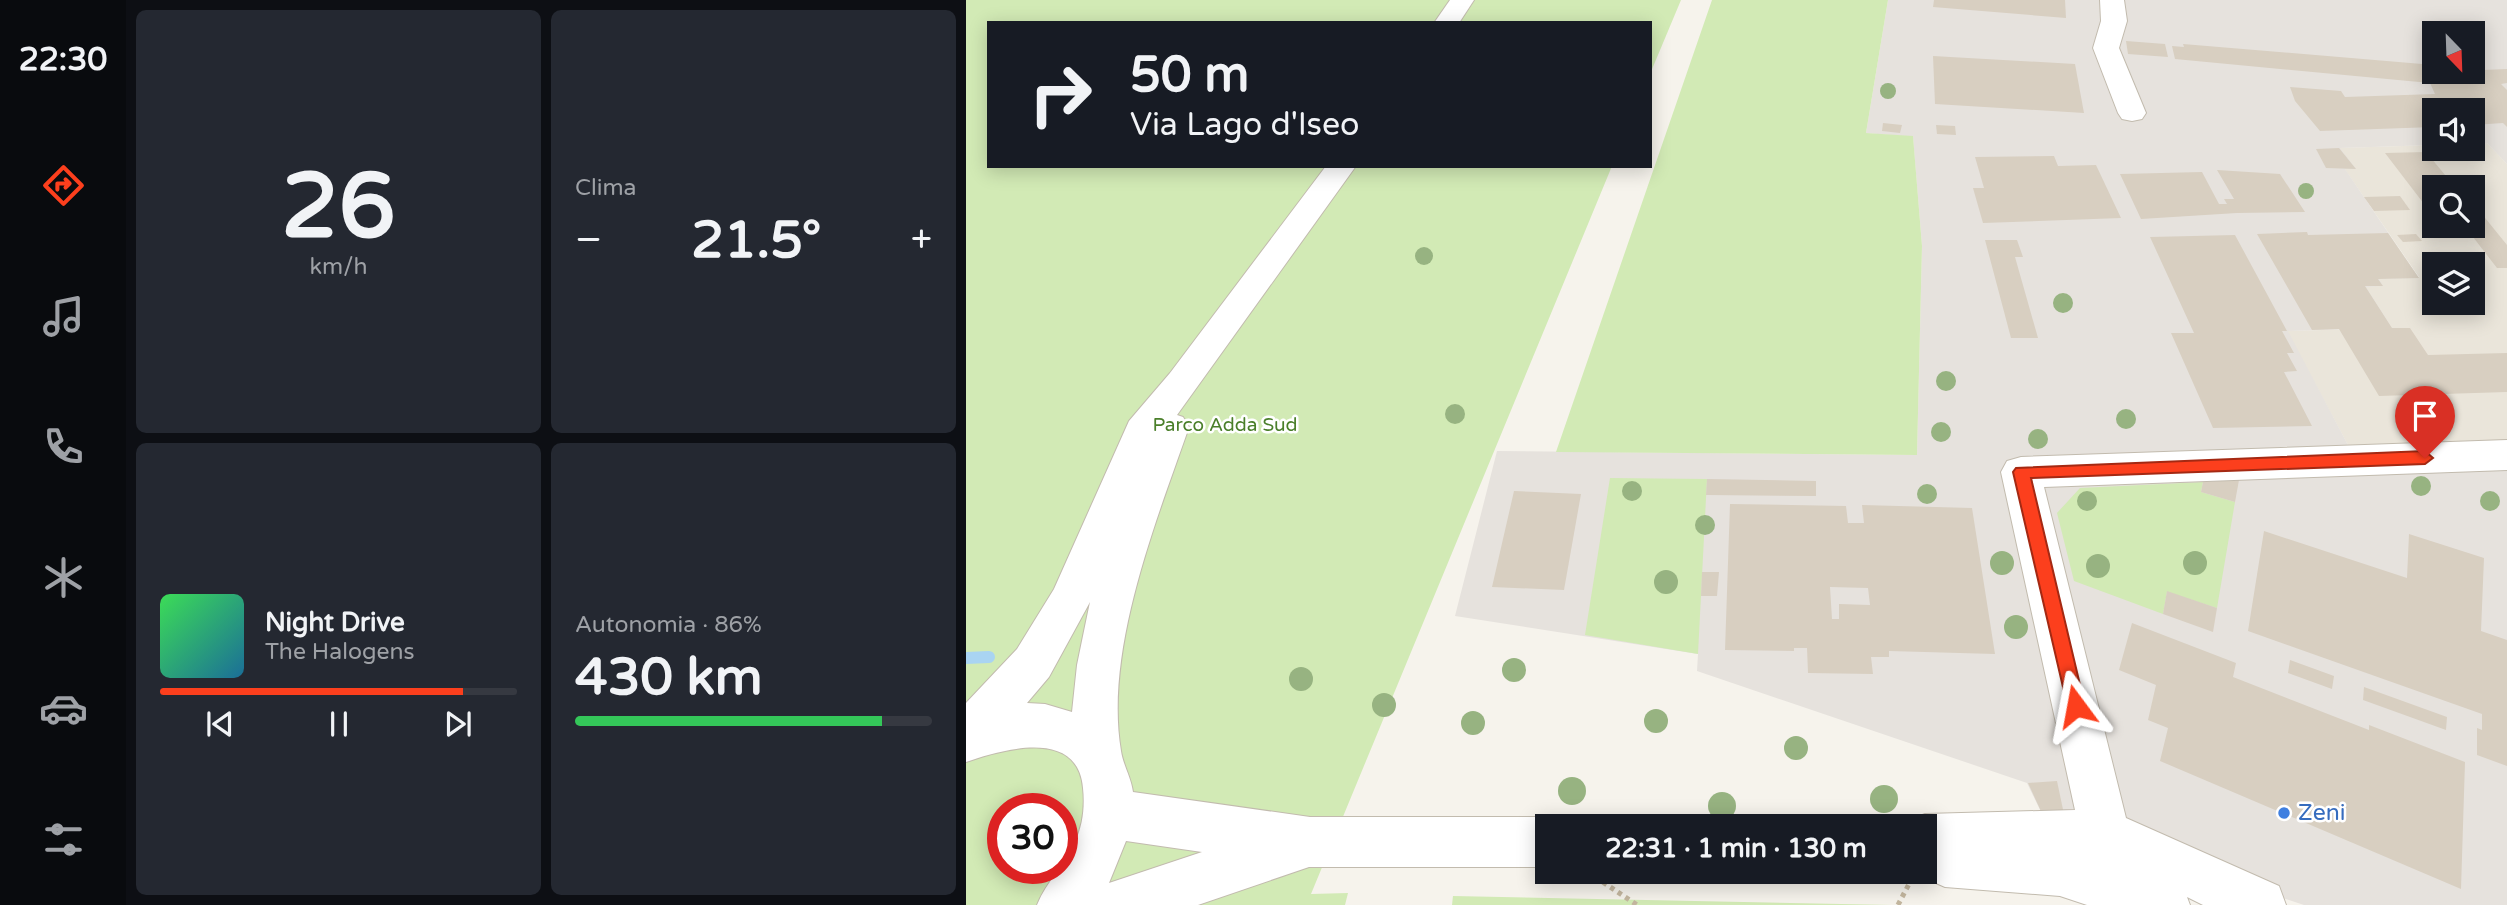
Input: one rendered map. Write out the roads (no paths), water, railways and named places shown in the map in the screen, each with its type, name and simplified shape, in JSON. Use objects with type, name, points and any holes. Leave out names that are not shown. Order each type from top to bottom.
[{"type":"street","points":[[1447,21],[1462,0]]},
{"type":"street","points":[[2112,0],[2114,21],[2106,48],[2132,113]]},
{"type":"street","points":[[966,738],[1033,663],[1069,602],[1100,536],[1142,431],[1183,382],[1340,168]]},
{"type":"street","points":[[1063,905],[1072,897],[1098,854],[1110,814],[1109,780],[1097,754],[1096,700],[1106,627],[1131,539],[1183,382]]},
{"type":"street","points":[[2108,887],[2110,860],[2106,837],[2021,472],[2507,455]]},
{"type":"street","points":[[966,738],[1005,727],[1044,726],[1076,736],[1097,754]]},
{"type":"street","points":[[1110,814],[1310,842],[1535,842]]},
{"type":"street","points":[[1937,839],[2075,835],[2106,837],[2134,845],[2260,905]]},
{"type":"street","points":[[1120,905],[1310,842]]},
{"type":"street","points":[[1937,861],[2060,870],[2164,905]]},
{"type":"waterway","points":[[966,658],[989,657]]},
{"type":"place","name":"Zeni","points":[[2284,813]]},
{"type":"park label","name":"Parco Adda Sud","points":[[1225,425]]}]
